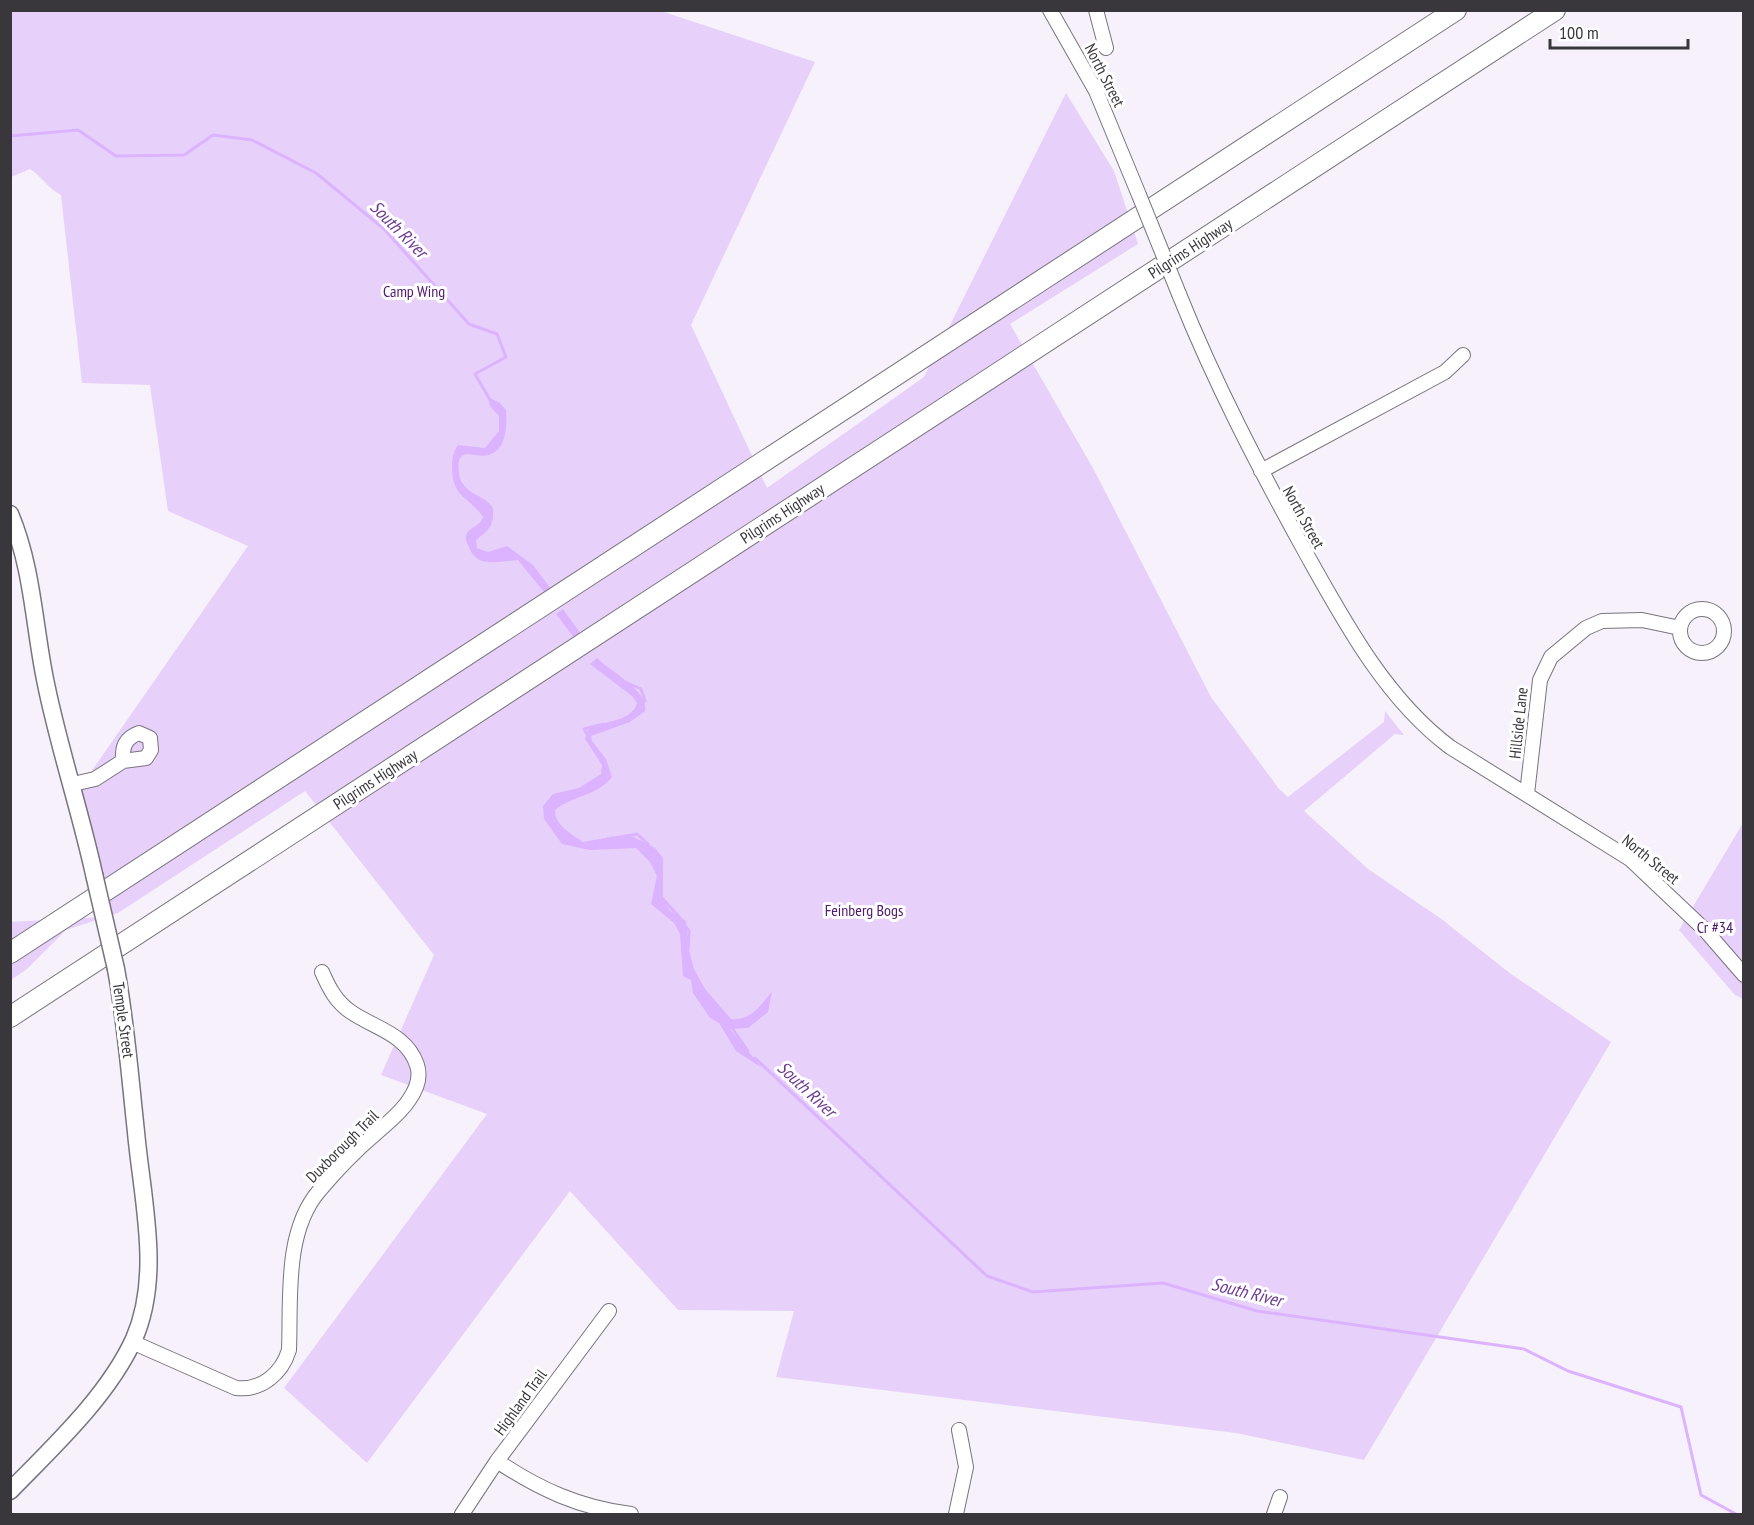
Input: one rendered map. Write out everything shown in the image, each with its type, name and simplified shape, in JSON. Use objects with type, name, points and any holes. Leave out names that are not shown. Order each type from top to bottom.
[{"type":"highway","points":[[10,953],[1456,10]]},
{"type":"highway","name":"Pilgrims Highway","points":[[10,1017],[1555,10]]},
{"type":"main road","name":"Temple Street","points":[[10,514],[34,603],[40,654],[52,711],[73,784],[116,969],[129,1054],[148,1255],[146,1298],[132,1342],[86,1410],[10,1491]]},
{"type":"street","name":"North Street","points":[[1050,10],[1096,91],[1209,367],[1261,471],[1347,625],[1408,707],[1430,731],[1450,747],[1630,859],[1689,914],[1741,970]]},
{"type":"street","points":[[1096,10],[1106,48]]},
{"type":"street","points":[[1261,471],[1445,372],[1463,356]]},
{"type":"street","name":"Hillside Lane","points":[[1527,794],[1540,680],[1551,657],[1586,628],[1602,621],[1642,620],[1680,628]]},
{"type":"street","points":[[73,784],[95,779],[123,761]]},
{"type":"street","name":"Duxborough Trail","points":[[132,1342],[236,1388],[245,1389],[262,1383],[285,1362],[289,1350],[294,1256],[305,1214],[317,1194],[334,1175],[399,1113],[414,1091],[418,1072],[407,1047],[391,1034],[342,1005],[331,991],[322,972]]},
{"type":"street","name":"Highland Trail","points":[[462,1515],[497,1461],[609,1311]]},
{"type":"street","points":[[956,1515],[966,1467],[959,1430]]},
{"type":"street","points":[[497,1461],[532,1484],[562,1498],[594,1508],[631,1515]]},
{"type":"street","points":[[1274,1515],[1280,1497]]},
{"type":"green space","name":"Feinberg Bogs","points":[[11,11],[661,11],[815,62],[691,325],[767,488],[924,377],[1066,93],[1114,171],[1138,244],[1010,324],[1094,470],[1211,697],[1279,789],[1288,797],[1384,722],[1385,711],[1404,735],[1395,734],[1304,811],[1368,869],[1440,918],[1511,974],[1611,1042],[1364,1460],[1236,1433],[776,1377],[794,1311],[678,1310],[570,1191],[367,1463],[284,1388],[487,1114],[381,1075],[434,955],[305,791],[118,913],[66,930],[27,969],[11,980],[10,922],[103,917],[68,805],[248,546],[168,511],[150,385],[82,383],[61,195],[30,169],[11,177]]},
{"type":"green space","name":"Cr #34","points":[[1743,823],[1743,999],[1735,995],[1679,930]]},
{"type":"shaded area","points":[[488,397],[500,403],[506,410],[503,442],[495,452],[489,455],[463,455],[459,464],[459,473],[464,485],[493,508],[493,519],[487,530],[476,540],[477,548],[488,552],[507,546],[533,565],[551,589],[544,592],[518,560],[483,561],[472,554],[466,540],[467,533],[483,517],[455,486],[453,459],[458,445],[485,448],[499,431],[499,416],[490,406]]},
{"type":"shaded area","points":[[563,609],[581,634],[575,639],[556,614]]},
{"type":"shaded area","points":[[597,658],[635,689],[645,704],[645,711],[630,722],[591,736],[592,741],[606,759],[612,777],[600,788],[569,801],[555,810],[558,821],[583,842],[628,834],[655,848],[663,858],[663,898],[669,910],[686,921],[689,951],[694,969],[705,989],[731,1019],[750,1015],[772,991],[768,1012],[748,1028],[730,1029],[762,1068],[736,1051],[719,1023],[710,1018],[693,993],[691,980],[683,976],[680,934],[674,923],[651,904],[657,876],[650,862],[636,848],[590,850],[562,844],[544,819],[543,806],[553,794],[579,788],[601,774],[602,765],[585,739],[588,730],[623,718],[634,709],[637,703],[632,696],[590,664]]},
{"type":"waterway","name":"South River","points":[[10,136],[78,130],[116,156],[184,155],[213,135],[252,140],[316,173],[384,229],[469,324],[497,334],[506,357],[475,374],[489,398]]},
{"type":"waterway","name":"South River","points":[[623,681],[641,689],[645,701],[642,703]]},
{"type":"waterway","name":"South River","points":[[587,734],[584,729],[604,724]]},
{"type":"waterway","name":"South River","points":[[628,836],[637,834],[648,844]]},
{"type":"waterway","name":"South River","points":[[596,842],[612,838]]},
{"type":"waterway","name":"South River","points":[[663,899],[681,919]]},
{"type":"waterway","name":"South River","points":[[686,927],[689,931],[688,949]]},
{"type":"waterway","name":"South River","points":[[730,1025],[748,1051]]},
{"type":"waterway","name":"South River","points":[[755,1058],[987,1276],[1033,1292],[1163,1283],[1257,1311],[1524,1349],[1568,1371],[1681,1407],[1701,1495],[1736,1514]]},
{"type":"park label","name":"Camp Wing","points":[[414,291]]}]
